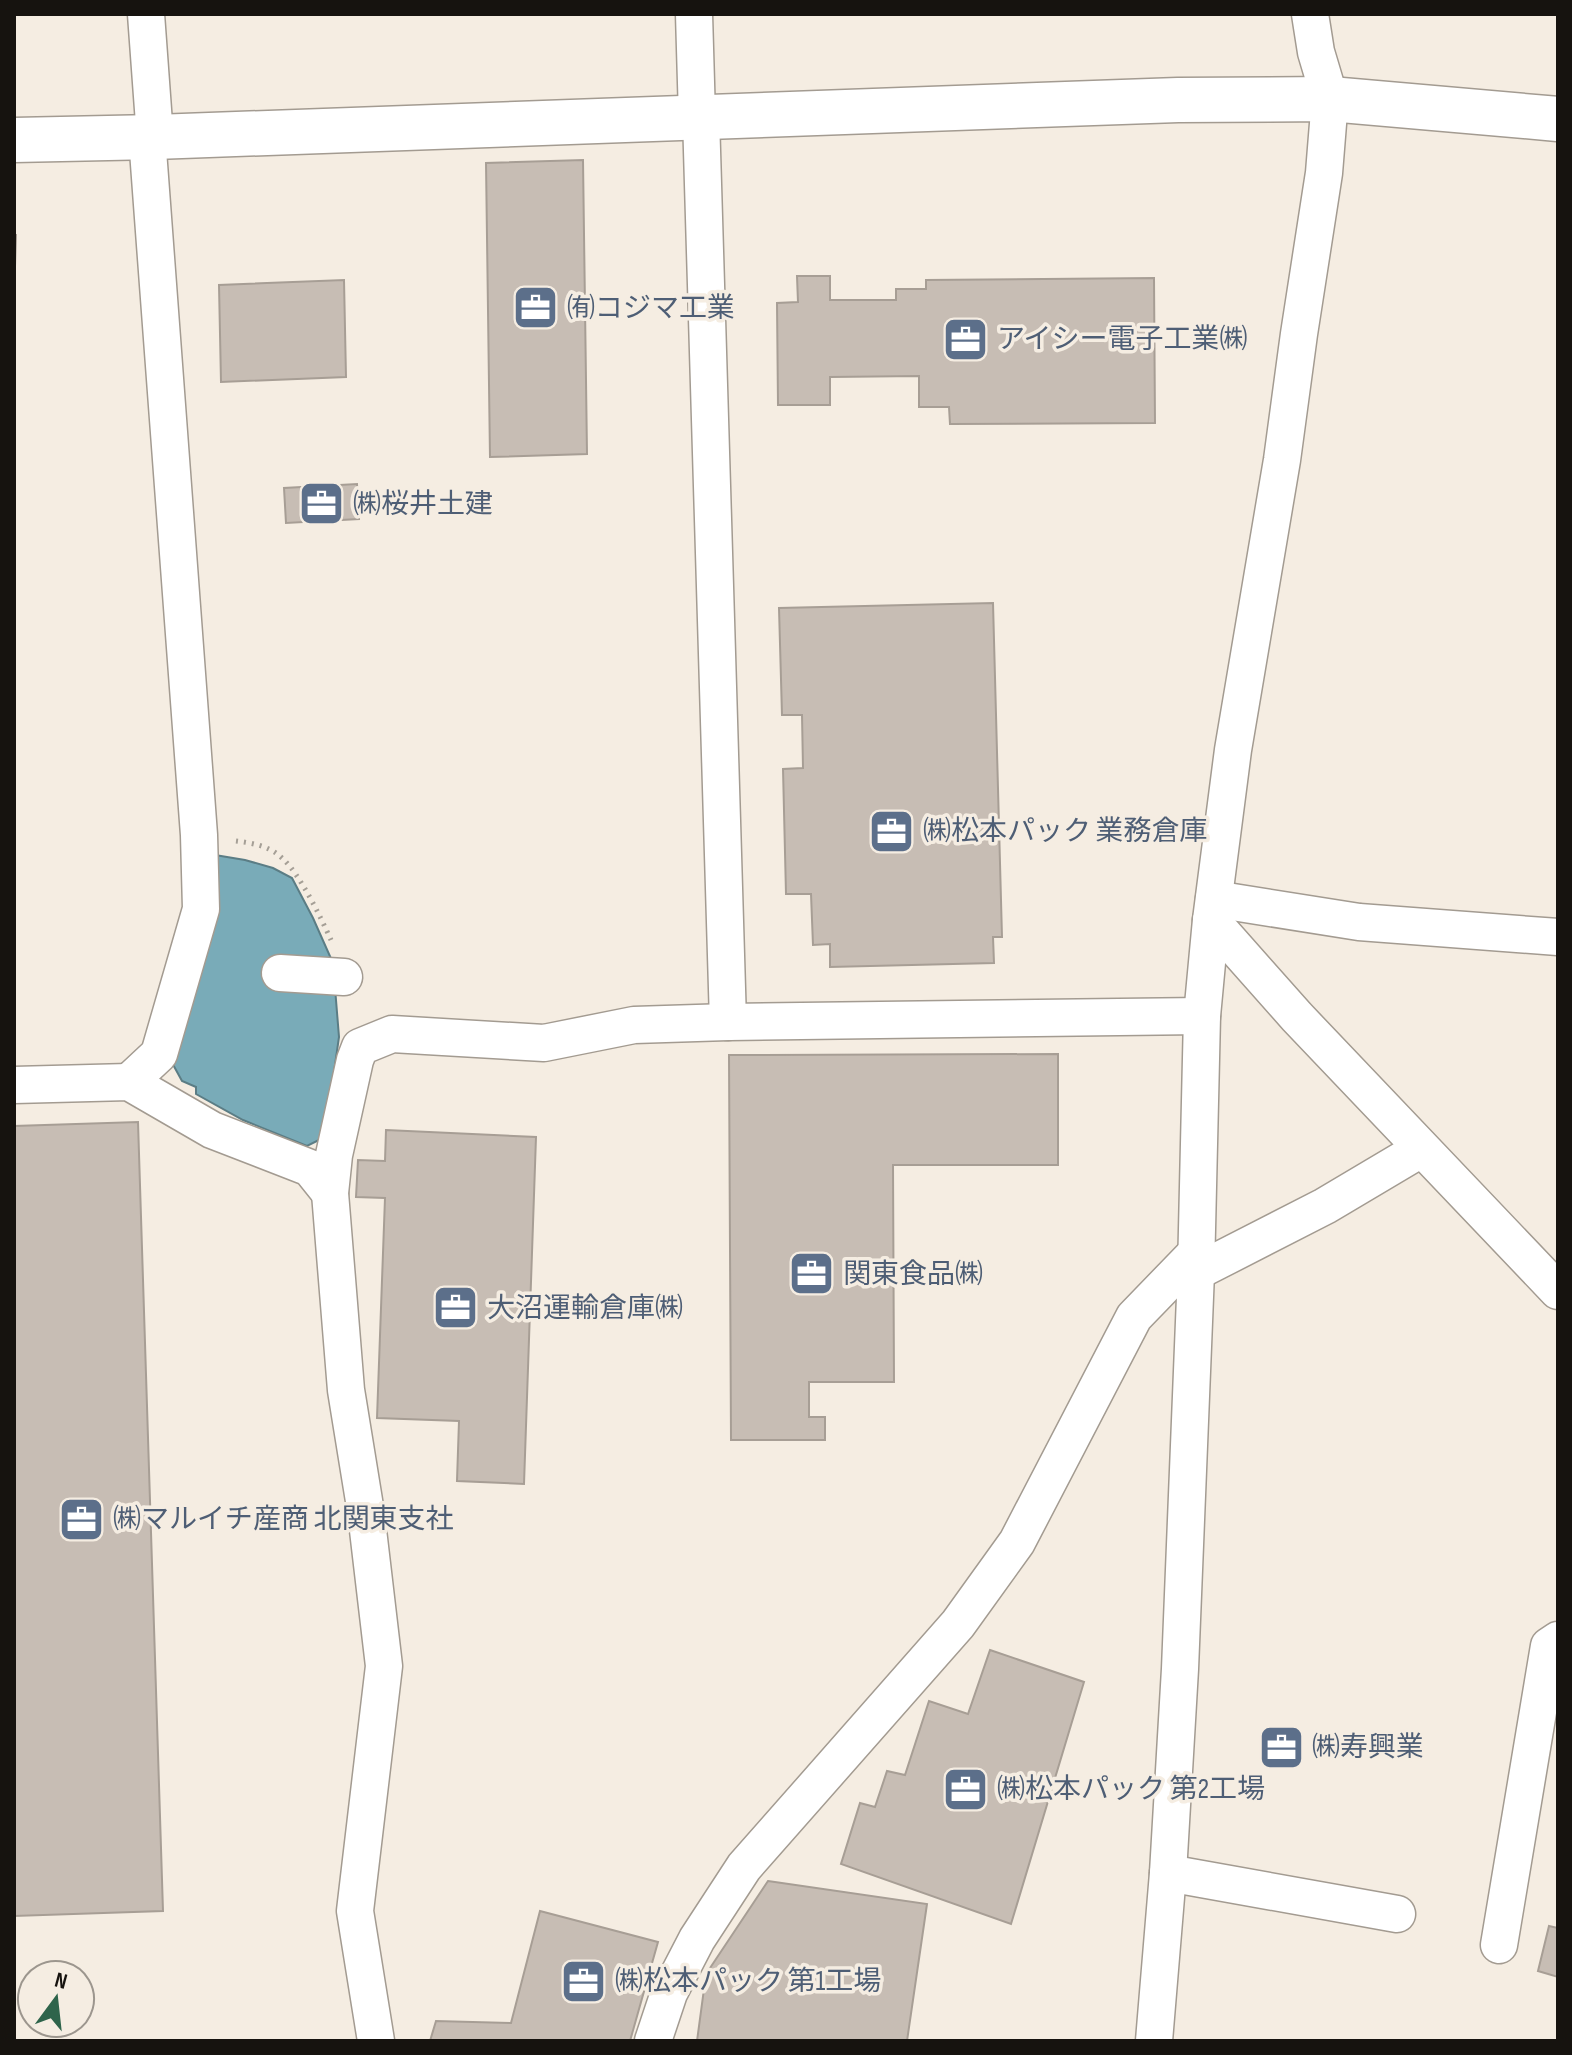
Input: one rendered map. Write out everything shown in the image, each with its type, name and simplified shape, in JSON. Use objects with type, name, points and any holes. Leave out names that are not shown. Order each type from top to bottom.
[{"type":"street","points":[[129,1082],[159,1054],[201,909],[199,835],[151,137],[146,14]]},
{"type":"street","points":[[694,14],[728,1022]]},
{"type":"street","points":[[1154,2041],[1180,1669],[1202,1016],[1233,750],[1282,460],[1324,173],[1330,99],[1316,52],[1310,14]]},
{"type":"street","points":[[14,140],[1178,100],[1330,99],[1558,119]]},
{"type":"street","points":[[1212,910],[1558,937]]},
{"type":"street","points":[[1212,910],[1297,1017],[1558,1291]]},
{"type":"street","points":[[280,973],[344,977]]},
{"type":"street","points":[[376,2041],[355,1911],[384,1666],[366,1513],[346,1390],[330,1193],[334,1155],[360,1047],[392,1034],[544,1043],[634,1025],[1202,1016]]},
{"type":"street","points":[[14,1085],[129,1082],[212,1130],[310,1168],[330,1193]]},
{"type":"street","points":[[653,2041],[669,1993],[697,1939],[744,1867],[958,1624],[1017,1542],[1134,1317],[1196,1263],[1325,1206],[1421,1149]]},
{"type":"street","points":[[1499,1945],[1549,1646],[1558,1640]]},
{"type":"street","points":[[1168,1873],[1397,1914]]},
{"type":"path","points":[[199,835],[259,845],[281,856],[320,916],[344,977]]},
{"type":"water","points":[[215,855],[273,868],[292,878],[333,963],[339,1037],[321,1139],[307,1146],[243,1120],[196,1094],[196,1087],[182,1081],[170,1059]]},
{"type":"building","name":"㈲コジマ工業","points":[[583,160],[587,454],[490,457],[486,163]]},
{"type":"building","points":[[14,235],[16,235],[14,298]]},
{"type":"building","name":"アイシー電子工業㈱","points":[[797,276],[830,276],[830,300],[896,300],[896,289],[926,289],[926,280],[1154,278],[1155,423],[950,424],[949,407],[919,407],[919,376],[830,377],[830,405],[778,405],[777,303],[798,302]]},
{"type":"building","points":[[344,280],[346,377],[221,382],[219,285]]},
{"type":"building","name":"㈱桜井土建","points":[[357,484],[359,519],[286,523],[284,488]]},
{"type":"building","name":"㈱松本パック 業務倉庫","points":[[993,603],[1002,937],[993,937],[994,963],[830,967],[830,944],[813,945],[811,894],[786,894],[783,769],[803,768],[802,715],[782,715],[779,608]]},
{"type":"building","name":"関東食品㈱","points":[[1058,1054],[1058,1165],[893,1165],[894,1382],[809,1382],[809,1417],[825,1417],[825,1440],[731,1440],[729,1055]]},
{"type":"building","name":"㈱マルイチ産商 北関東支社","points":[[138,1122],[163,1911],[14,1916],[14,1126]]},
{"type":"building","name":"大沼運輸倉庫㈱","points":[[386,1130],[536,1137],[524,1484],[457,1481],[459,1421],[377,1418],[385,1198],[356,1197],[358,1160],[385,1161]]},
{"type":"building","name":"㈱松本パック 第2工場","points":[[990,1650],[1084,1682],[1011,1924],[841,1864],[860,1803],[875,1807],[887,1771],[905,1775],[929,1701],[968,1714]]},
{"type":"building","name":"㈱寿興業","points":[[1277,1734],[1289,1736],[1286,1760],[1273,1758]]},
{"type":"building","points":[[768,1881],[927,1904],[907,2041],[697,2041],[706,1974]]},
{"type":"building","name":"㈱松本パック 第1工場","points":[[540,1911],[658,1942],[630,2041],[430,2041],[436,2021],[511,2023]]},
{"type":"building","points":[[1549,1926],[1558,1928],[1558,1977],[1538,1971]]},
{"type":"place","name":"㈲コジマ工業","points":[[536,308]]},
{"type":"place","name":"アイシー電子工業㈱","points":[[966,339]]},
{"type":"place","name":"㈱桜井土建","points":[[322,504]]},
{"type":"place","name":"㈱松本パック 業務倉庫","points":[[892,831]]},
{"type":"place","name":"関東食品㈱","points":[[812,1274]]},
{"type":"place","name":"大沼運輸倉庫㈱","points":[[456,1308]]},
{"type":"place","name":"㈱マルイチ産商 北関東支社","points":[[82,1519]]},
{"type":"place","name":"㈱寿興業","points":[[1281,1747]]},
{"type":"place","name":"㈱松本パック 第2工場","points":[[966,1789]]},
{"type":"place","name":"㈱松本パック 第1工場","points":[[584,1981]]}]
